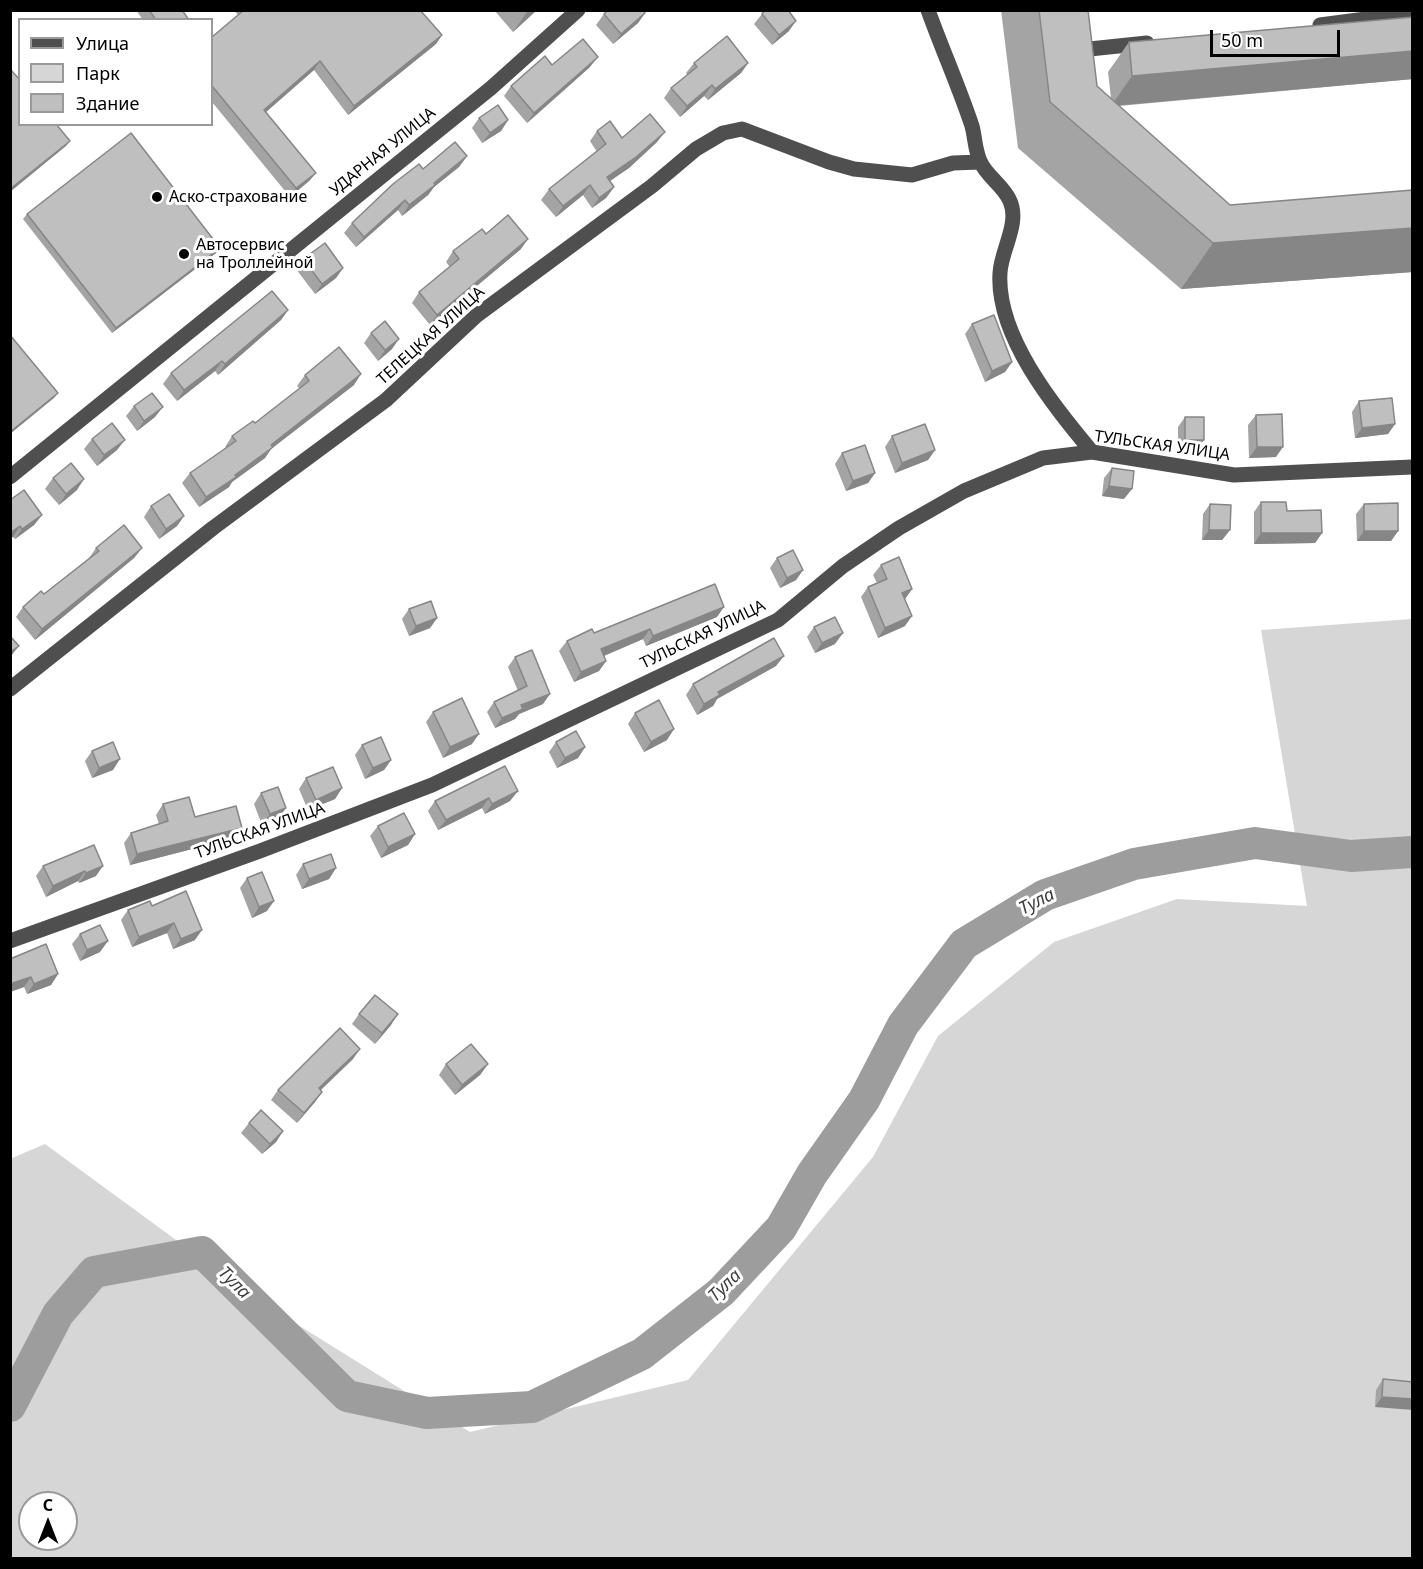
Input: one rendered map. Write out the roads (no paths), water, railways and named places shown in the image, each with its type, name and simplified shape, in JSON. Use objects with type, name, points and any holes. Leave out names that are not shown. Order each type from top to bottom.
[{"type":"street","name":"УДАРНАЯ УЛИЦА","points":[[10,477],[490,88],[578,10]]},
{"type":"street","points":[[928,10],[972,127],[980,162],[1011,202],[1011,230],[1000,272],[1003,302],[1011,328],[1035,375],[1057,409],[1092,452]]},
{"type":"street","points":[[1308,27],[1413,13]]},
{"type":"street","points":[[1080,50],[1160,42]]},
{"type":"street","name":"ТЕЛЕЦКАЯ УЛИЦА","points":[[10,689],[213,528],[386,400],[476,316],[652,186],[696,149],[723,133],[742,129],[829,162],[854,169],[912,175],[953,163],[980,162]]},
{"type":"street","name":"ТУЛЬСКАЯ УЛИЦА","points":[[10,940],[260,851],[432,785],[778,620],[843,566],[899,528],[964,490],[1043,458],[1092,452],[1234,475],[1413,467]]},
{"type":"waterway","name":"Тула","points":[[10,1406],[58,1314],[94,1272],[202,1252],[347,1396],[427,1413],[532,1407],[642,1354],[721,1292],[781,1228],[812,1174],[864,1100],[903,1025],[964,944],[1045,895],[1134,864],[1255,843],[1351,856],[1412,852]]},
{"type":"place","name":"Аско-страхование","points":[[157,197]]},
{"type":"place","name":"Автосервис на Троллейной","points":[[184,254]]}]
